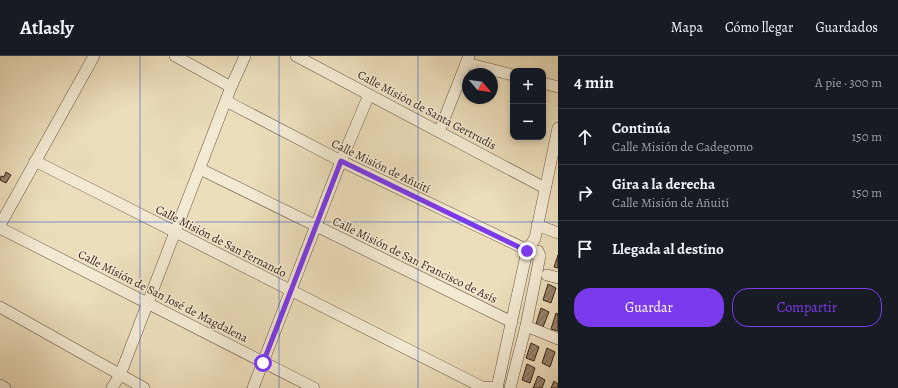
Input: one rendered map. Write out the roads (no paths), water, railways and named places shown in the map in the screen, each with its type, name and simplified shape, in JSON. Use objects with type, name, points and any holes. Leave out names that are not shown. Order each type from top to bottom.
[{"type":"street","points":[[0,226],[94,56]]},
{"type":"street","points":[[175,56],[231,87]]},
{"type":"street","points":[[112,388],[120,375],[231,87],[245,56]]},
{"type":"street","name":"Calle Misión de Santa Gertrudis","points":[[296,56],[545,188]]},
{"type":"street","points":[[439,132],[467,60],[510,74]]},
{"type":"street","points":[[546,84],[558,87]]},
{"type":"street","points":[[253,388],[341,161],[369,95]]},
{"type":"street","name":"Calle Misión de Añuití","points":[[226,101],[341,161],[540,256]]},
{"type":"street","points":[[497,388],[527,251],[535,238],[558,128]]},
{"type":"street","name":"Calle Misión de San Fernando","points":[[35,161],[482,388],[497,388]]},
{"type":"street","name":"Calle Misión de San Francisco de Asís","points":[[200,169],[512,322]]},
{"type":"street","points":[[0,201],[10,207]]},
{"type":"street","name":"Calle Misión de San José de Magdalena","points":[[0,226],[314,388]]},
{"type":"street","points":[[537,226],[558,233]]},
{"type":"street","points":[[510,388],[526,326],[540,256],[535,238]]},
{"type":"street","points":[[547,275],[558,278]]},
{"type":"street","points":[[0,307],[144,388]]},
{"type":"street","points":[[526,326],[558,339]]},
{"type":"street","points":[[0,385],[5,388]]}]
